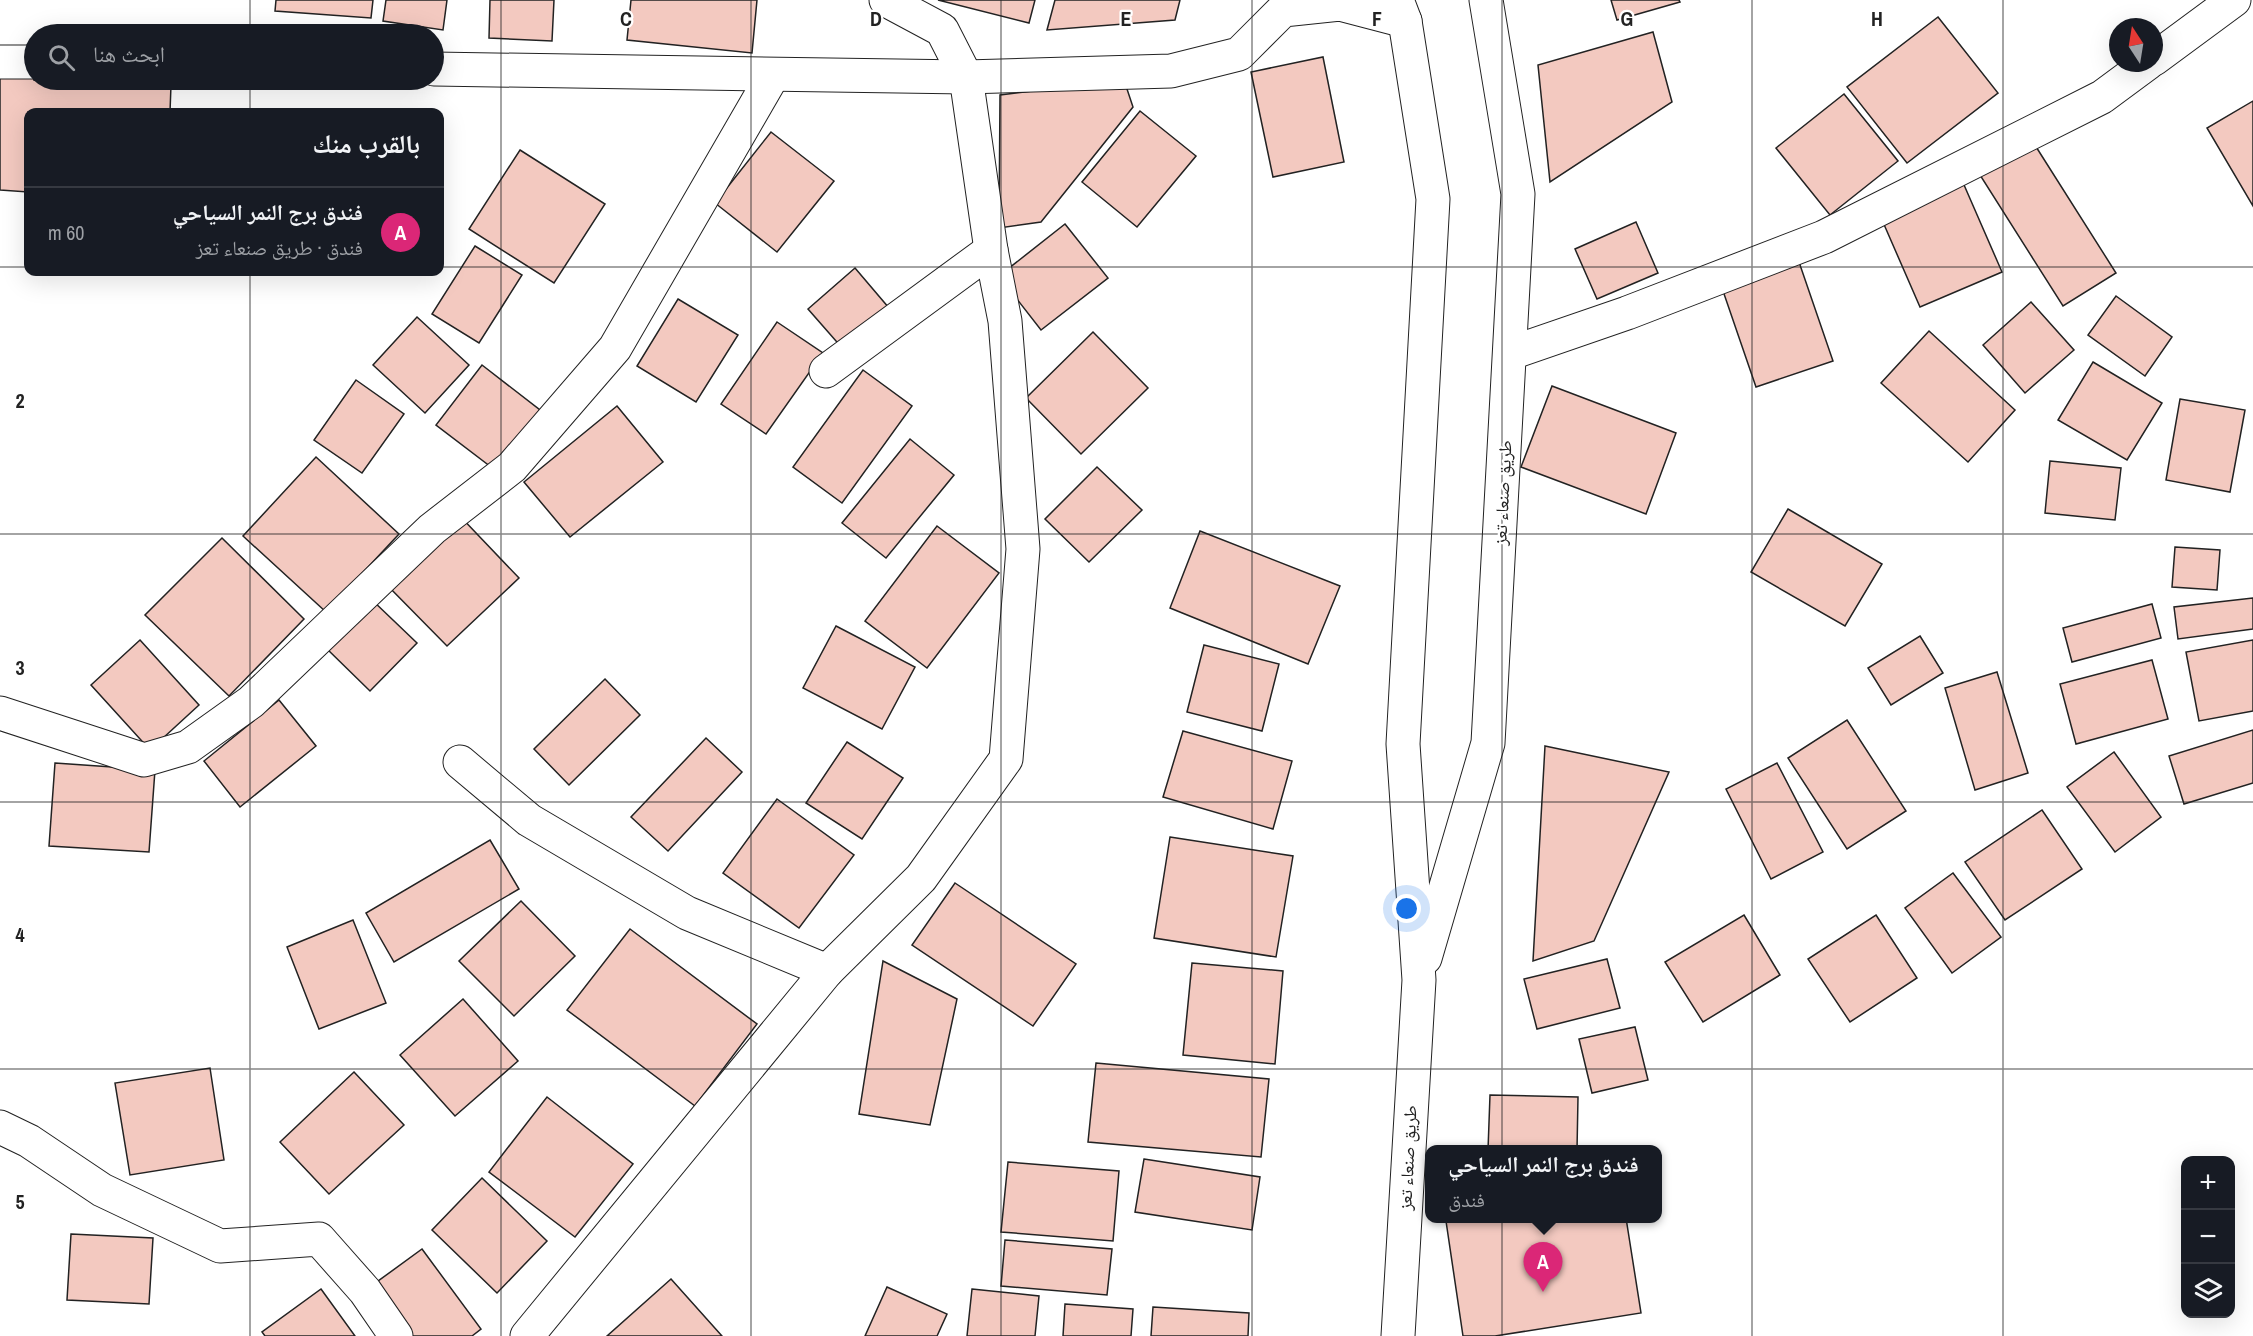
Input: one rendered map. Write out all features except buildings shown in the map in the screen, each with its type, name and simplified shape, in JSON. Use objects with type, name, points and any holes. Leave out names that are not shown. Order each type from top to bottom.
[{"type":"main road","points":[[527,1336],[827,971],[921,878],[1006,759],[1023,549],[1005,321],[991,250],[966,77],[942,30],[886,0]]},
{"type":"main road","name":"طريق صنعاء تعز","points":[[1419,980],[1488,743],[1518,194],[1486,0]]},
{"type":"main road","points":[[2163,52],[2234,0]]},
{"type":"main road","points":[[444,69],[966,77],[1171,71],[1239,54],[1278,5],[1340,4],[1401,11]]},
{"type":"main road","name":"طريق صنعاء تعز","points":[[1398,1336],[1419,980],[1402,744],[1433,199],[1401,11]]},
{"type":"main road","points":[[0,62],[24,62]]},
{"type":"main road","points":[[1511,353],[1627,313],[1824,237],[2102,97],[2136,72]]},
{"type":"main road","points":[[0,713],[144,760],[188,747],[250,702],[432,529],[512,467],[615,348],[773,75]]},
{"type":"main road","points":[[826,371],[991,250]]},
{"type":"main road","points":[[460,762],[529,820],[687,913],[827,971]]},
{"type":"main road","points":[[0,1127],[30,1141],[102,1190],[220,1246],[319,1239],[365,1291],[396,1336]]},
{"type":"place","name":"فندق برج النمر السياحي","points":[[1543,1292]]}]
